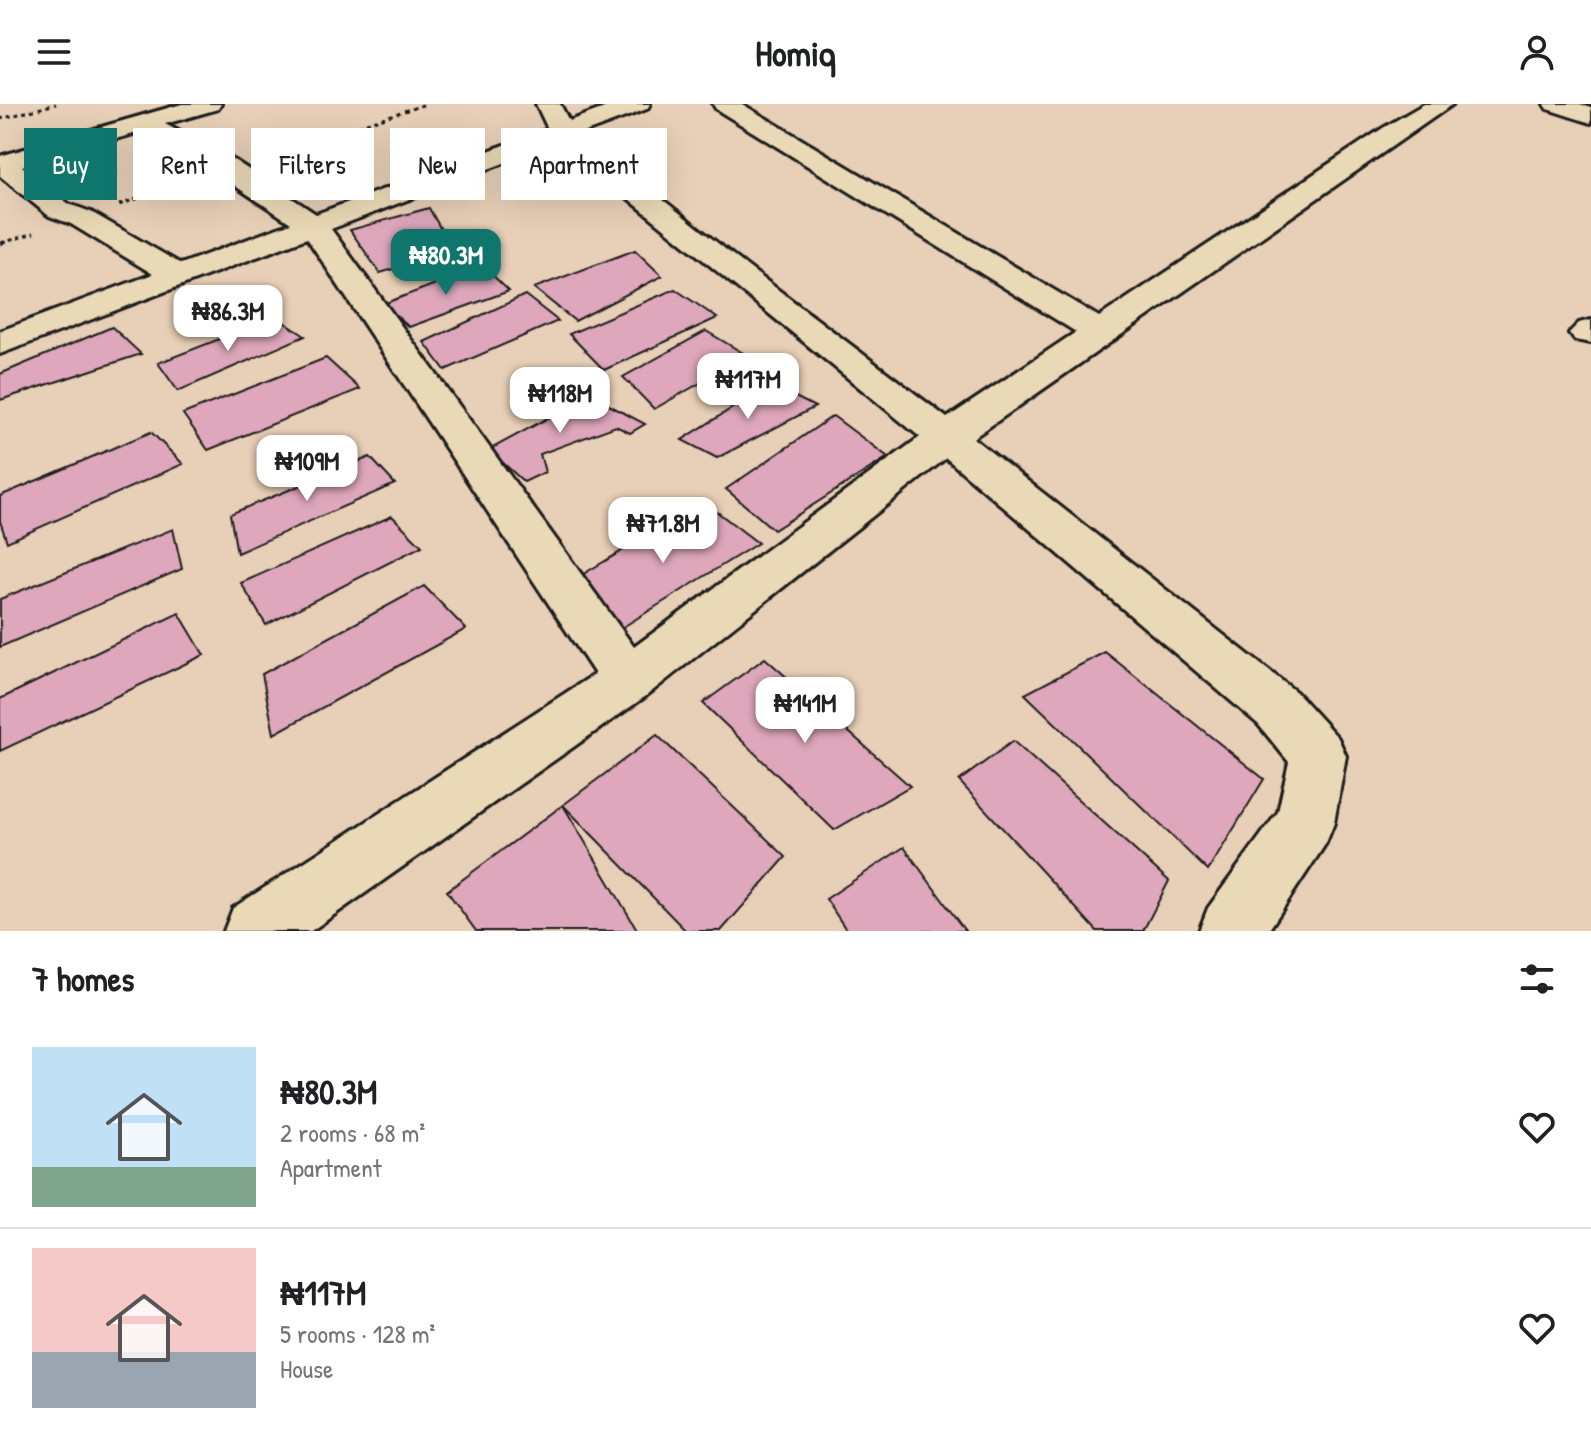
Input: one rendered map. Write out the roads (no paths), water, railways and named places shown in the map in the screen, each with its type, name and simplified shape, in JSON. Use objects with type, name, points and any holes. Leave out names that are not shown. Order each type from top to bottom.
[{"type":"street","points":[[1,164],[209,104]]},
{"type":"street","points":[[0,343],[313,225],[555,118],[638,104]]},
{"type":"street","points":[[725,104],[1100,332]]},
{"type":"street","points":[[256,931],[628,680],[946,437],[1392,133],[1441,104]]},
{"type":"street","points":[[1556,104],[1591,116]]},
{"type":"street","points":[[555,118],[733,271],[946,437],[1277,708],[1318,756],[1305,823],[1231,931]]},
{"type":"street","points":[[143,123],[227,168],[313,225],[628,680]]},
{"type":"street","points":[[1,164],[59,210],[81,218],[179,276]]}]
